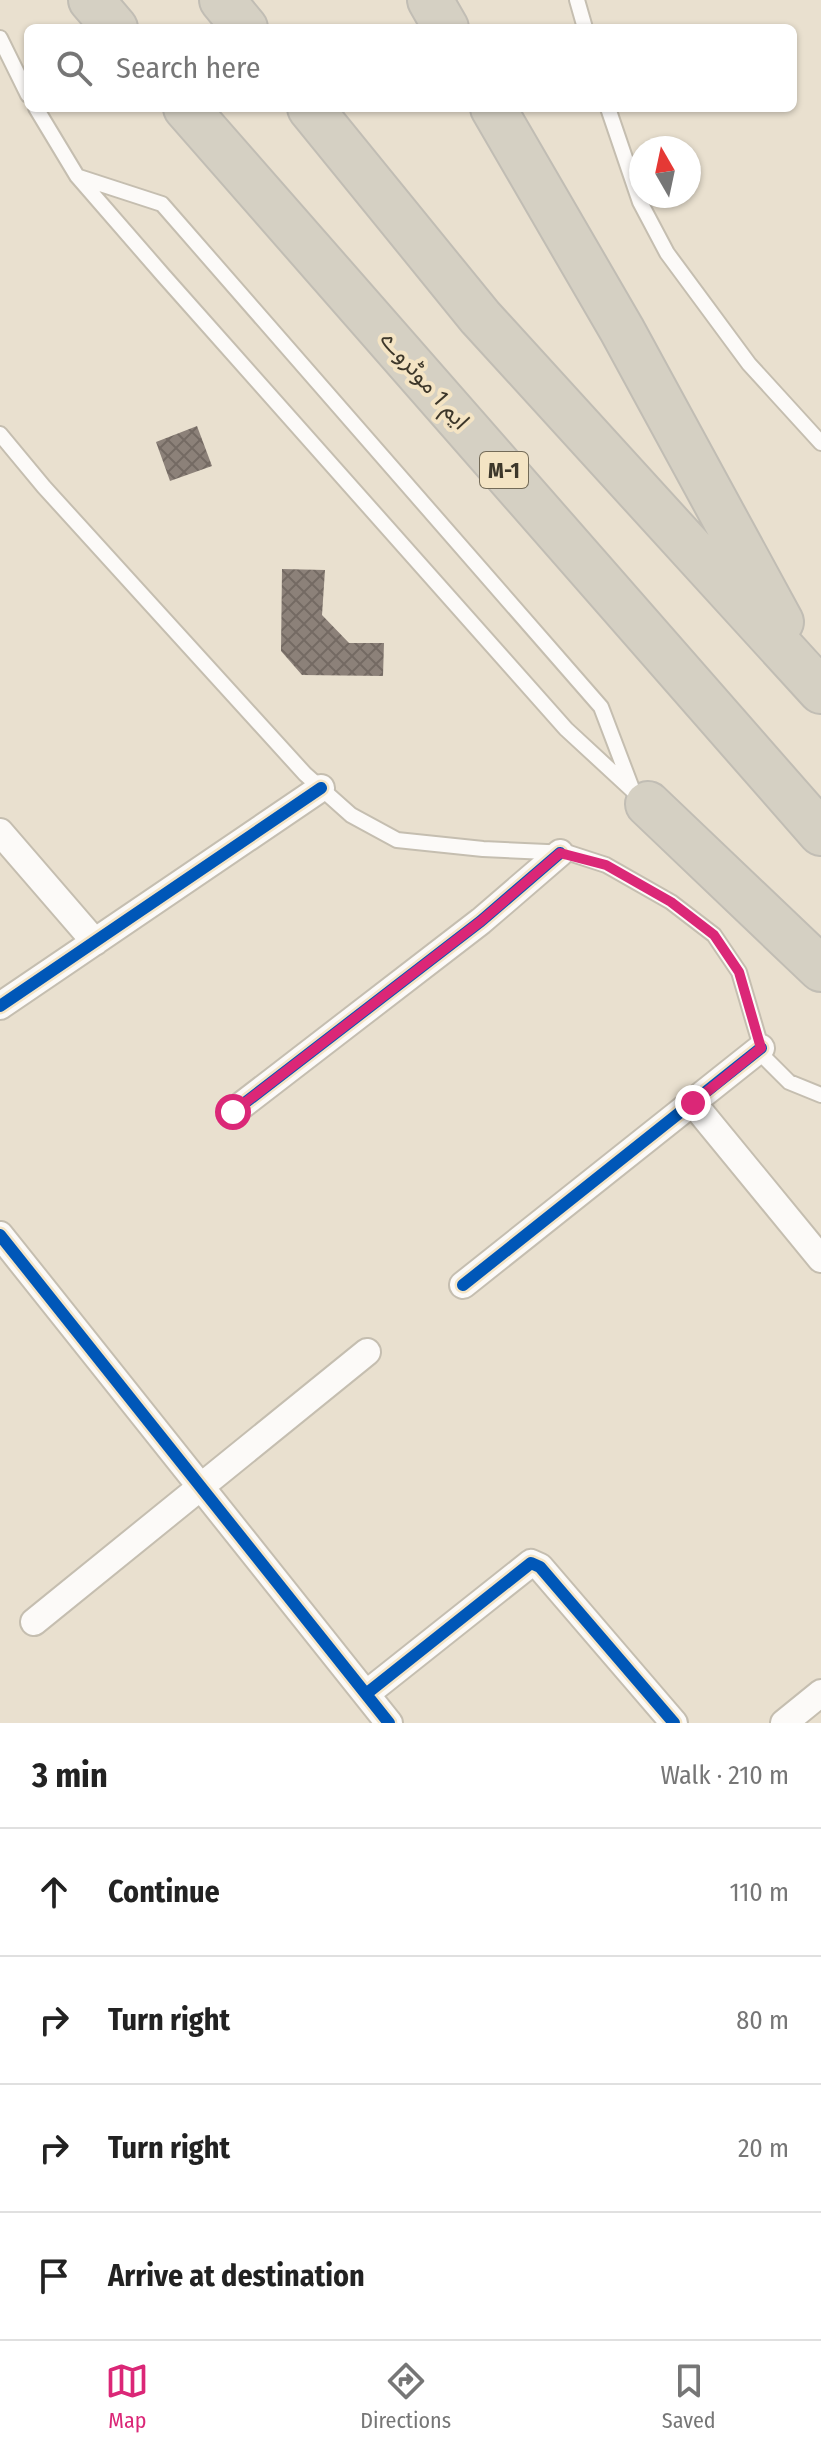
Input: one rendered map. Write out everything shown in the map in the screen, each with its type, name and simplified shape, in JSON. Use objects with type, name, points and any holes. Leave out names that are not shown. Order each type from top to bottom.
[{"type":"highway","points":[[91,0],[112,24]]},
{"type":"highway","points":[[222,0],[242,24]]},
{"type":"highway","points":[[430,0],[444,24]]},
{"type":"highway","name":"ایم 1 موٹروے","points":[[190,112],[821,833]]},
{"type":"highway","points":[[313,112],[480,317],[817,686]]},
{"type":"highway","points":[[495,112],[622,330],[817,686]]},
{"type":"highway","points":[[640,797],[821,969]]},
{"type":"street","points":[[0,1006],[321,788]]},
{"type":"street","points":[[0,832],[95,942]]},
{"type":"street","points":[[233,1112],[481,921],[560,853]]},
{"type":"street","points":[[463,1285],[761,1048]]},
{"type":"street","points":[[693,1103],[821,1259]]},
{"type":"street","points":[[0,1235],[389,1723]]},
{"type":"street","points":[[34,1622],[367,1352]]},
{"type":"street","points":[[366,1694],[531,1563],[540,1567],[674,1723]]},
{"type":"street","points":[[784,1723],[821,1693]]},
{"type":"lane","points":[[577,0],[584,24]]},
{"type":"lane","points":[[0,38],[24,87]]},
{"type":"lane","points":[[38,112],[77,176],[566,729],[640,797]]},
{"type":"lane","points":[[609,112],[640,202],[667,253],[749,364],[821,443]]},
{"type":"lane","points":[[77,176],[162,204],[601,707],[640,797]]},
{"type":"lane","points":[[0,434],[305,774],[351,815],[397,840],[560,853],[606,865],[671,902],[714,935],[739,972],[764,1057],[789,1082],[821,1095]]},
{"type":"building","points":[[197,426],[212,466],[170,481],[156,442]]},
{"type":"building","points":[[282,569],[325,570],[322,615],[349,643],[384,643],[383,676],[302,675],[281,651]]},
{"type":"cycle path","points":[[0,1006],[321,788]]},
{"type":"cycle path","points":[[233,1112],[481,921],[560,853]]},
{"type":"cycle path","points":[[463,1285],[761,1048]]},
{"type":"cycle path","points":[[0,1235],[389,1723]]},
{"type":"cycle path","points":[[366,1694],[531,1563],[540,1567],[674,1723]]},
{"type":"route","points":[[233,1112],[481,921],[560,853],[606,865],[671,902],[714,935],[739,972],[761,1048],[693,1103]]}]
